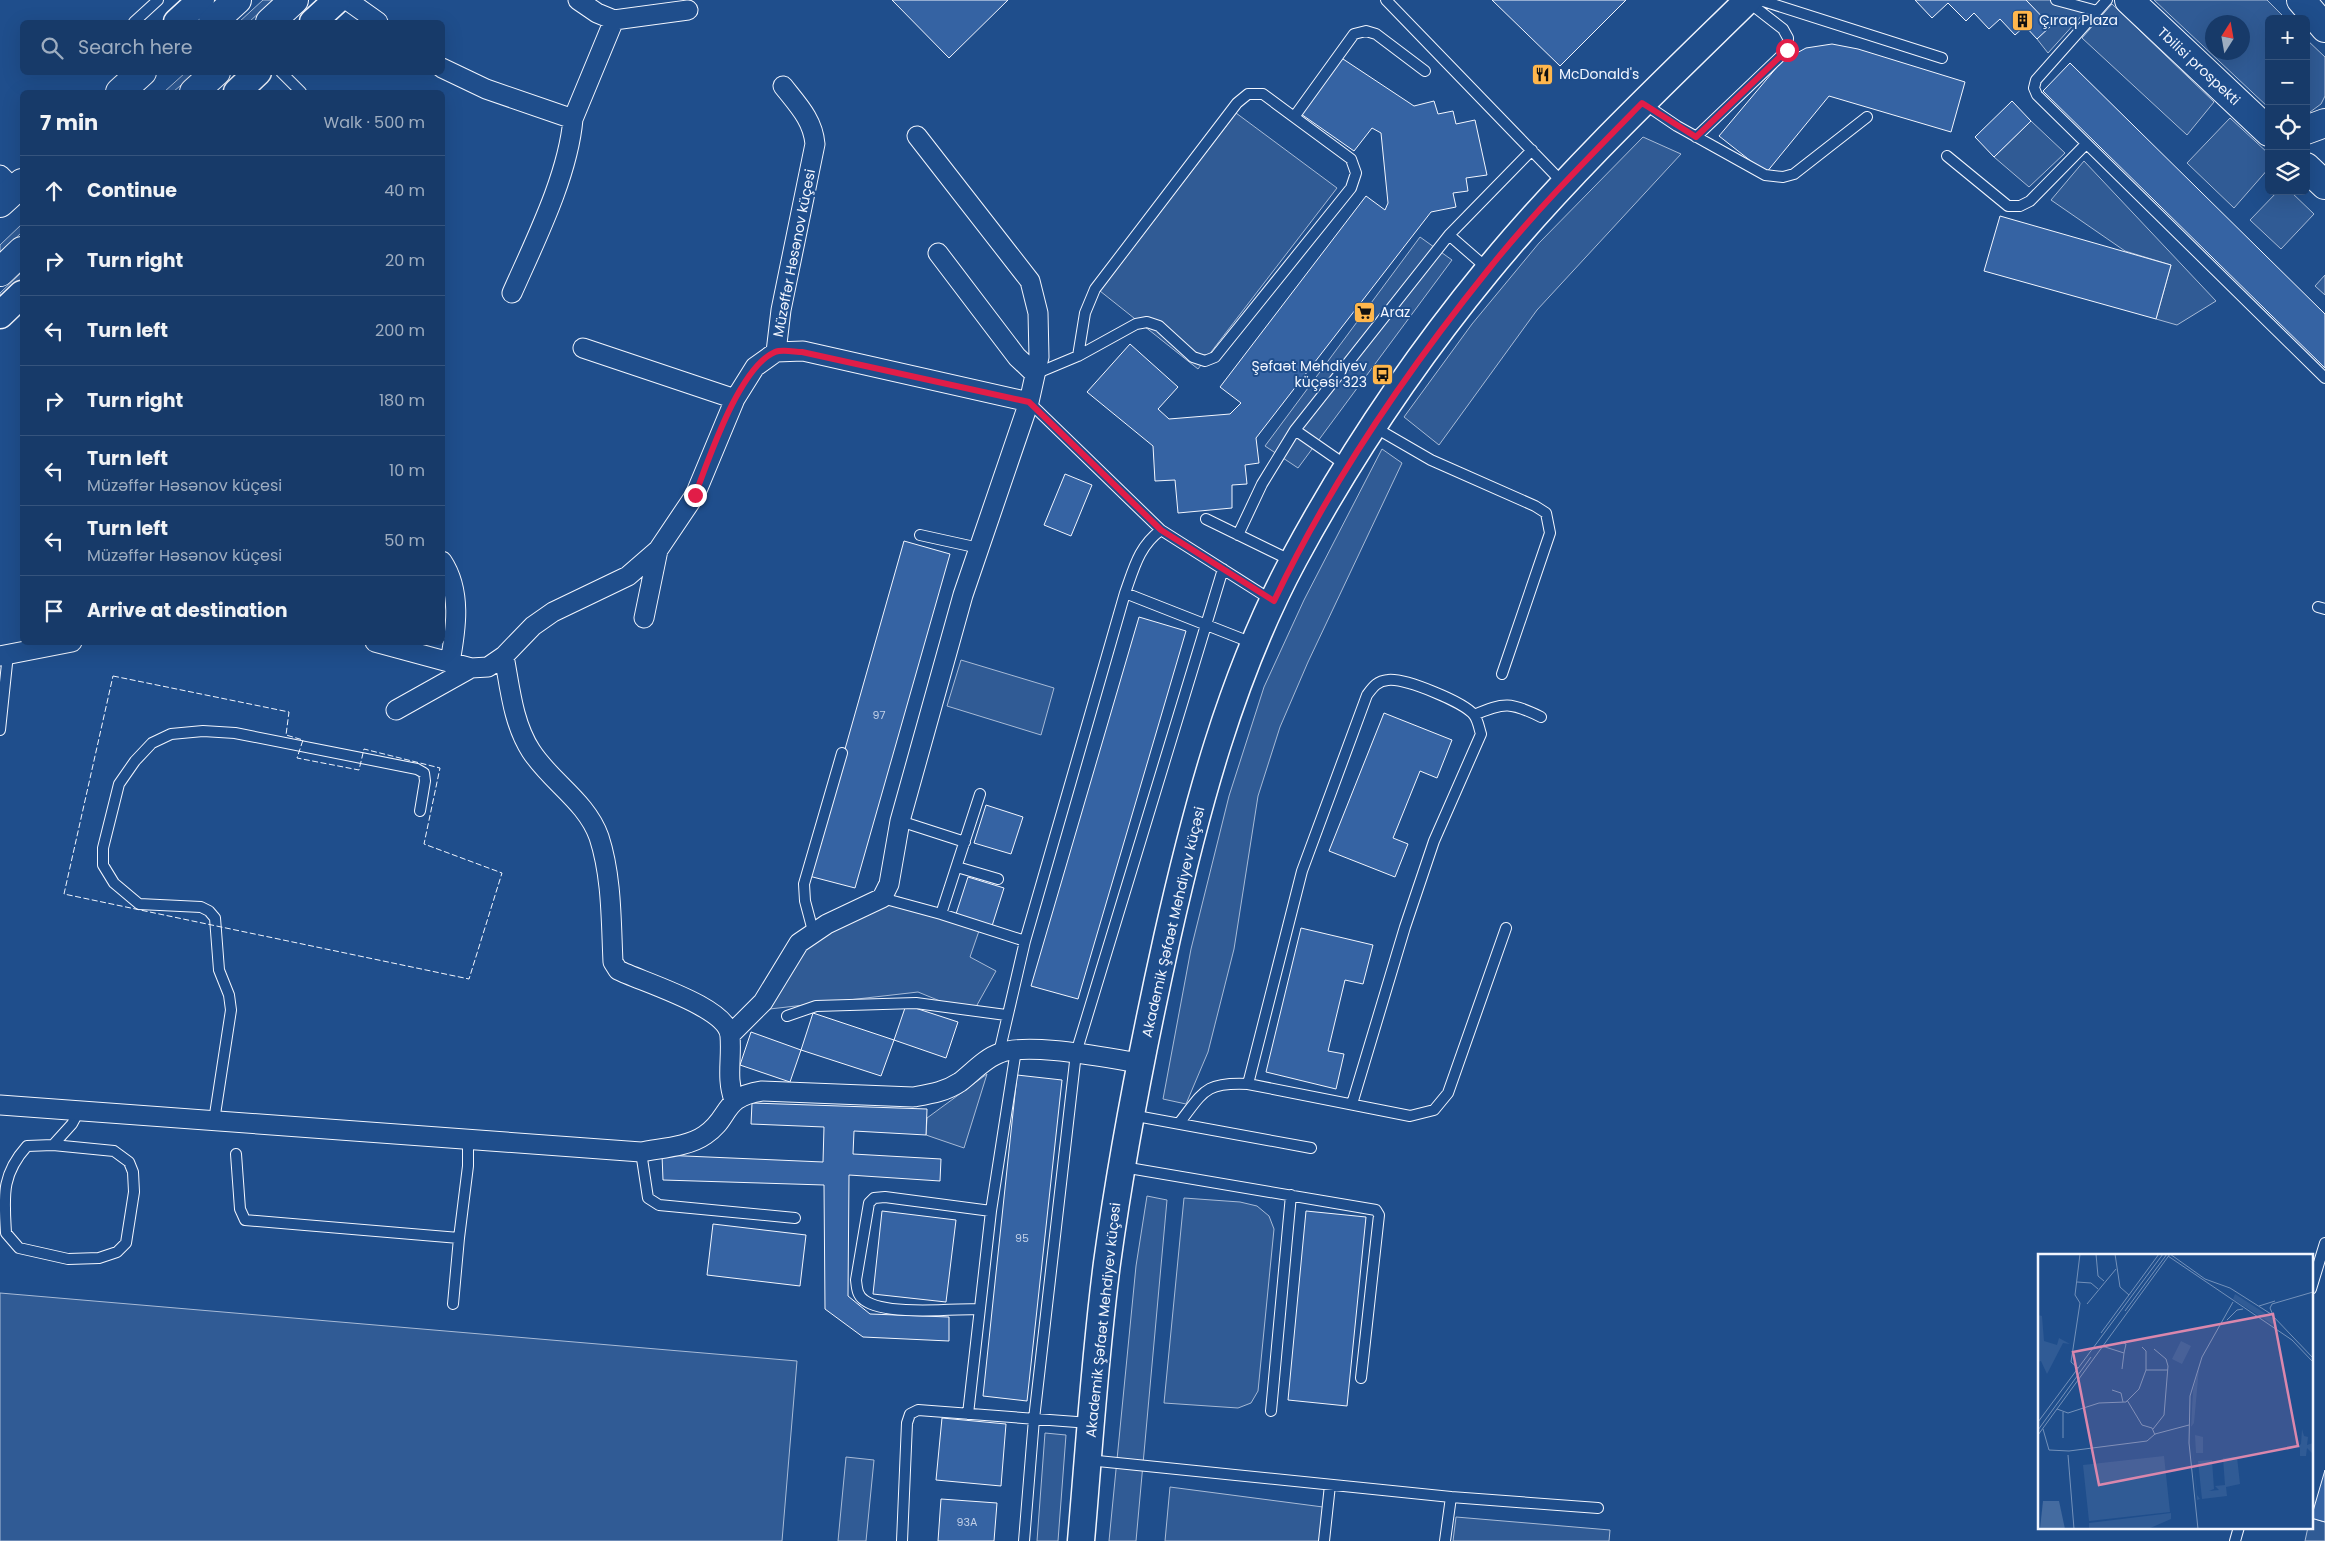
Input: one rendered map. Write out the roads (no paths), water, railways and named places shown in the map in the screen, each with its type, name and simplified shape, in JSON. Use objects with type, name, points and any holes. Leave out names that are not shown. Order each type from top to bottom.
[{"type":"main road","points":[[180,20],[202,0]]},
{"type":"main road","points":[[215,20],[237,0]]},
{"type":"main road","points":[[272,20],[294,0]]},
{"type":"main road","points":[[314,20],[337,0]]},
{"type":"main road","name":"Akademik Şəfaət Mehdiyev küçəsi","points":[[1081,1541],[1107,1266],[1130,1114],[1194,827],[1219,743],[1254,644],[1293,561],[1348,467],[1374,426],[1439,334],[1488,269],[1564,184],[1642,103],[1752,0]]},
{"type":"main road","name":"Tbilisi prospekti","points":[[2128,0],[2262,123]]},
{"type":"main road","points":[[2301,0],[2325,28]]},
{"type":"main road","points":[[2322,0],[2325,12]]},
{"type":"main road","points":[[122,90],[140,75]]},
{"type":"main road","points":[[196,90],[213,75]]},
{"type":"main road","points":[[239,90],[255,75]]},
{"type":"main road","points":[[2310,129],[2325,123]]},
{"type":"main road","points":[[2310,171],[2325,185]]},
{"type":"main road","points":[[0,272],[20,253]]},
{"type":"main road","points":[[0,315],[20,296]]},
{"type":"street","points":[[347,0],[375,20]]},
{"type":"street","points":[[578,0],[597,13],[614,20],[688,10]]},
{"type":"street","points":[[512,293],[548,211],[571,137],[572,119],[614,20]]},
{"type":"street","points":[[445,69],[486,89],[572,119]]},
{"type":"street","name":"Müzəffər Həsənov küçesi","points":[[386,645],[471,668],[488,667],[504,656],[533,626],[553,612],[628,576],[658,550],[695,495],[735,399],[755,367],[776,352],[781,310],[815,144],[814,130],[809,118],[784,86]]},
{"type":"street","points":[[734,1100],[728,1074],[731,1034],[763,1002],[799,943],[813,931],[882,898],[889,884],[900,822],[963,595],[1029,402],[1039,356],[1038,313],[1030,280],[917,136]]},
{"type":"street","points":[[938,253],[1017,357],[1035,374]]},
{"type":"street","points":[[583,348],[735,399]]},
{"type":"street","points":[[776,352],[802,352],[1029,402]]},
{"type":"street","points":[[644,618],[658,550]]},
{"type":"street","points":[[445,569],[454,591],[456,627],[450,662]]},
{"type":"street","points":[[4,655],[56,645]]},
{"type":"street","points":[[504,656],[521,732],[531,752],[586,813],[598,837],[609,884],[613,962],[618,970],[629,976],[706,1007],[731,1034]]},
{"type":"street","points":[[396,710],[471,668]]},
{"type":"street","points":[[0,1105],[641,1152],[687,1143],[706,1135],[734,1100],[746,1093],[762,1091],[913,1096],[938,1093],[958,1083],[1007,1052],[1076,1053],[1140,1063]]},
{"type":"lane","points":[[136,20],[158,0]]},
{"type":"lane","points":[[1386,0],[1564,184]]},
{"type":"lane","points":[[1752,0],[1942,58]]},
{"type":"lane","points":[[1696,137],[1787,50],[1788,38],[1782,29],[1752,0]]},
{"type":"lane","points":[[2056,0],[2097,10]]},
{"type":"lane","points":[[2107,0],[2036,80],[2034,88],[2037,95],[2325,378]]},
{"type":"lane","points":[[1294,116],[1354,34],[1366,31],[1376,34],[1425,71]]},
{"type":"lane","points":[[284,75],[299,90]]},
{"type":"lane","points":[[1035,374],[1078,356],[1136,324],[1147,322],[1159,326],[1193,357],[1205,361],[1215,357],[1351,188],[1356,173],[1351,159],[1263,94],[1248,94],[1237,103],[1095,289],[1085,313],[1078,356]]},
{"type":"lane","points":[[1642,103],[1696,137],[1765,175],[1783,177],[1794,174],[1867,117]]},
{"type":"lane","points":[[1947,156],[2008,206],[2020,206],[2030,201],[2086,144]]},
{"type":"lane","points":[[1238,535],[1262,484],[1295,430],[1449,235],[1532,150]]},
{"type":"lane","points":[[1449,235],[1488,269]]},
{"type":"lane","points":[[1029,402],[1161,530],[1274,601]]},
{"type":"lane","points":[[1374,426],[1431,460],[1536,506],[1546,513],[1550,533],[1502,674]]},
{"type":"lane","points":[[1295,430],[1348,467]]},
{"type":"lane","points":[[1206,519],[1293,561]]},
{"type":"lane","points":[[968,1414],[1007,1052],[1006,1015],[1025,941],[1125,593],[1142,548],[1149,538],[1161,530]]},
{"type":"lane","points":[[920,535],[979,548]]},
{"type":"lane","points":[[1024,1541],[1034,1419],[1076,1053],[1223,569]]},
{"type":"lane","points":[[1125,593],[1254,644]]},
{"type":"lane","points":[[0,730],[4,655]]},
{"type":"lane","points":[[1248,1084],[1302,870],[1366,695],[1377,682],[1390,679],[1408,682],[1460,705],[1474,715],[1481,734],[1434,841],[1405,927],[1352,1104]]},
{"type":"lane","points":[[1474,715],[1496,705],[1508,704],[1518,706],[1541,717]]},
{"type":"lane","points":[[214,1121],[231,1010],[229,995],[219,965],[215,918],[209,911],[201,907],[139,904],[114,883],[104,865],[103,848],[119,784],[135,761],[152,743],[171,734],[203,731],[235,733],[417,769],[424,773],[425,782],[420,811]]},
{"type":"lane","points":[[813,931],[805,900],[804,884],[842,753]]},
{"type":"lane","points":[[942,914],[980,794]]},
{"type":"lane","points":[[900,822],[965,842]]},
{"type":"lane","points":[[957,867],[998,879]]},
{"type":"lane","points":[[882,898],[942,914],[1025,941]]},
{"type":"lane","points":[[1180,1122],[1204,1092],[1215,1085],[1248,1084],[1410,1116],[1434,1110],[1448,1093],[1506,928]]},
{"type":"lane","points":[[787,1016],[816,1006],[916,1003],[1006,1015]]},
{"type":"lane","points":[[53,1145],[114,1151],[129,1162],[134,1192],[126,1243],[117,1252],[99,1258],[68,1259],[19,1248],[6,1233],[4,1203],[7,1178],[14,1160],[27,1146],[53,1145],[72,1124],[79,1111]]},
{"type":"lane","points":[[1130,1114],[1311,1148]]},
{"type":"lane","points":[[453,1304],[458,1238],[468,1166],[468,1139]]},
{"type":"lane","points":[[641,1152],[648,1198],[659,1205],[795,1218]]},
{"type":"lane","points":[[236,1154],[240,1209],[245,1220],[458,1238]]},
{"type":"lane","points":[[1122,1167],[1376,1210],[1379,1215],[1361,1378]]},
{"type":"lane","points":[[1271,1411],[1291,1195]]},
{"type":"lane","points":[[979,1309],[908,1310],[878,1306],[864,1300],[857,1292],[856,1280],[868,1203],[874,1198],[894,1198],[991,1211]]},
{"type":"lane","points":[[2312,1286],[2325,1243]]},
{"type":"lane","points":[[902,1541],[907,1423],[910,1414],[918,1410],[1091,1423]]},
{"type":"lane","points":[[1088,1460],[1451,1497],[1598,1508]]},
{"type":"lane","points":[[1324,1541],[1330,1485]]},
{"type":"lane","points":[[1445,1541],[1451,1497]]},
{"type":"lane","points":[[2235,1541],[2239,1528]]},
{"type":"place","name":"Çıraq Plaza","points":[[2023,20]]},
{"type":"place","name":"McDonald's","points":[[1543,74]]},
{"type":"place","name":"Araz","points":[[1364,312]]},
{"type":"place","name":"Şəfaət Mehdiyev küçəsi 323","points":[[1383,374]]}]
